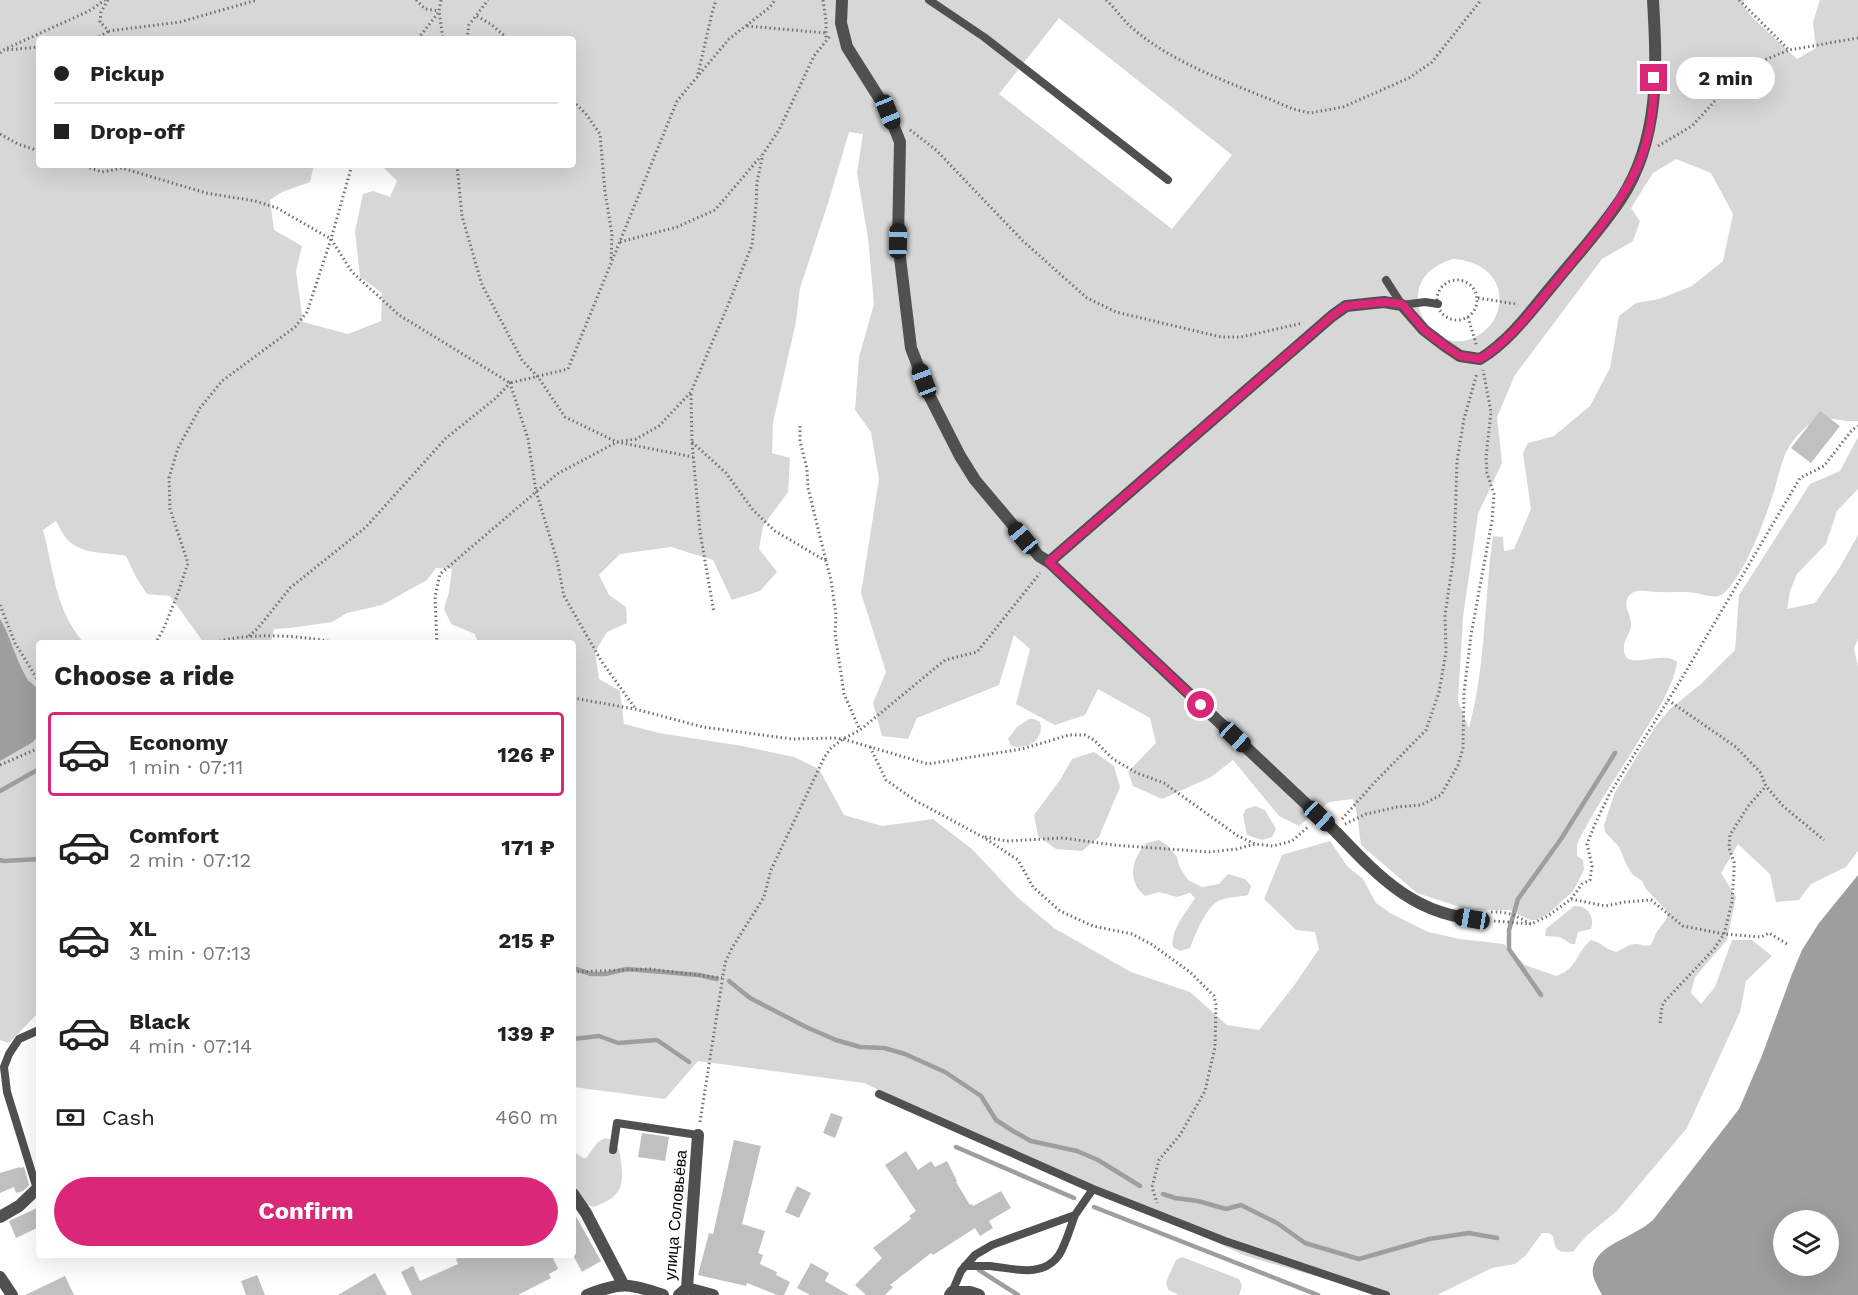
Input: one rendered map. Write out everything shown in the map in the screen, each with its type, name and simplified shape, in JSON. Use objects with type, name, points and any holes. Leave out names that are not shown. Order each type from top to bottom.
[{"type":"street","points":[[842,0],[841,23],[847,47],[888,112],[900,142],[898,241],[911,348],[930,397],[975,480],[1040,556],[1334,830],[1370,867],[1413,901],[1446,915],[1482,919]]},
{"type":"street","points":[[1049,562],[1346,306],[1384,302],[1402,304],[1424,330],[1460,356],[1480,359],[1495,351],[1528,315],[1601,226],[1622,198],[1638,166],[1650,125],[1654,98],[1653,0]]},
{"type":"street","name":"улица Соловьёва","points":[[683,1292],[698,1135]]},
{"type":"street","points":[[0,1216],[19,1206],[36,1190]]},
{"type":"street","points":[[576,1198],[623,1284]]},
{"type":"street","points":[[0,1278],[12,1295]]},
{"type":"street","name":"улица Соловьёва","points":[[587,1295],[623,1284],[641,1287],[663,1295]]},
{"type":"street","points":[[683,1292],[713,1295]]},
{"type":"street","points":[[951,1293],[970,1292],[979,1295]]},
{"type":"lane","points":[[929,0],[984,37],[1168,180]]},
{"type":"lane","points":[[1386,280],[1402,304],[1425,302],[1438,304]]},
{"type":"lane","points":[[36,1031],[19,1039],[4,1067],[7,1092],[36,1182]]},
{"type":"lane","points":[[879,1094],[1093,1189],[1225,1241],[1386,1295]]},
{"type":"lane","points":[[613,1150],[617,1123],[698,1135]]},
{"type":"lane","points":[[965,1266],[990,1266],[1019,1271],[1038,1270],[1050,1265],[1060,1254],[1075,1215],[1093,1189]]},
{"type":"lane","points":[[951,1293],[965,1266],[975,1255],[992,1245],[1075,1215]]},
{"type":"path","points":[[106,0],[100,12],[100,22],[109,31]]},
{"type":"path","points":[[1,52],[89,11],[106,0]]},
{"type":"path","points":[[100,36],[109,31],[180,22],[257,0]]},
{"type":"path","points":[[416,0],[425,9],[439,11]]},
{"type":"path","points":[[441,0],[439,11],[443,36]]},
{"type":"path","points":[[467,36],[469,25],[488,0]]},
{"type":"path","points":[[697,75],[716,0]]},
{"type":"path","points":[[249,636],[290,588],[366,527],[446,438],[496,398],[510,383],[568,369],[677,102],[729,39],[770,7],[775,0]]},
{"type":"path","points":[[823,0],[826,42]]},
{"type":"path","points":[[1106,0],[1131,27],[1160,48],[1193,66],[1293,109],[1310,113],[1343,107],[1409,78],[1432,63],[1481,0]]},
{"type":"path","points":[[1739,0],[1789,50]]},
{"type":"path","points":[[420,36],[439,11]]},
{"type":"path","points":[[477,16],[505,36]]},
{"type":"path","points":[[620,242],[677,227],[715,210],[763,154],[779,130],[814,56],[841,23]]},
{"type":"path","points":[[746,26],[826,33]]},
{"type":"path","points":[[1657,147],[1692,126],[1735,80],[1757,63],[1789,50],[1858,38]]},
{"type":"path","points":[[1,52],[36,47]]},
{"type":"path","points":[[576,104],[600,134],[605,192],[612,234],[611,264]]},
{"type":"path","points":[[0,134],[18,144],[36,150]]},
{"type":"path","points":[[936,150],[1023,242],[1087,298],[1116,312],[1221,337],[1241,337],[1332,316]]},
{"type":"path","points":[[437,640],[435,597],[440,574],[557,474],[617,442],[636,439],[659,426],[691,392],[752,244],[757,182],[763,154]]},
{"type":"path","points":[[90,168],[102,172],[122,168],[206,193],[255,201],[277,208],[331,239],[352,272],[399,315],[510,383],[528,439],[536,491],[557,560],[564,596],[602,662],[635,709]]},
{"type":"path","points":[[157,640],[177,596],[188,563],[170,509],[169,478],[178,448],[200,408],[222,381],[295,327],[307,312],[351,168]]},
{"type":"path","points":[[457,168],[462,216],[482,285],[522,360],[538,376],[565,417],[617,442],[693,458]]},
{"type":"path","points":[[1454,280],[1467,282],[1477,298],[1474,309],[1468,317],[1456,320],[1444,315],[1438,304],[1437,298],[1443,286],[1454,280]]},
{"type":"path","points":[[1477,298],[1516,303],[1528,315]]},
{"type":"path","points":[[1468,317],[1471,327]]},
{"type":"path","points":[[1334,830],[1373,784],[1426,730],[1439,692],[1446,652],[1446,615],[1454,554],[1457,461],[1464,419],[1480,359]]},
{"type":"path","points":[[1334,830],[1366,814],[1397,807],[1421,805],[1442,795],[1463,748],[1464,693],[1471,635],[1492,521],[1494,494],[1487,473],[1486,457],[1491,412],[1480,359]]},
{"type":"path","points":[[691,392],[693,458],[700,532],[714,613]]},
{"type":"path","points":[[800,426],[800,441],[807,469],[808,488],[831,580],[836,615],[835,633],[844,694],[860,730]]},
{"type":"path","points":[[1531,924],[1504,911],[1488,912],[1482,919],[1488,922],[1499,920],[1531,924],[1548,916],[1570,899],[1582,884],[1590,880],[1592,866],[1587,844],[1609,795],[1800,478],[1824,466],[1852,430],[1858,426]]},
{"type":"path","points":[[692,442],[726,473],[753,510],[775,531],[826,561]]},
{"type":"path","points":[[698,1135],[725,963],[764,897],[771,870],[824,758],[830,749],[860,730],[945,660],[977,651],[1049,562]]},
{"type":"path","points":[[0,605],[15,643],[36,677]]},
{"type":"path","points":[[225,640],[249,636],[324,640]]},
{"type":"path","points":[[576,699],[635,709],[703,728],[792,739],[843,739],[928,764],[1022,749],[1069,735],[1084,735],[1094,740],[1113,759],[1164,783],[1238,836],[1255,844],[1273,846],[1292,841],[1319,816]]},
{"type":"path","points":[[1668,700],[1736,747],[1760,772],[1766,786],[1783,806],[1824,840]]},
{"type":"path","points":[[870,747],[886,780],[916,801],[983,837],[1018,860],[1034,887],[1060,911],[1093,926],[1131,934],[1151,944],[1190,972],[1214,996],[1216,1005],[1215,1047],[1205,1091],[1180,1135],[1160,1160],[1152,1187],[1160,1215]]},
{"type":"path","points":[[0,765],[36,749]]},
{"type":"path","points":[[1660,1023],[1662,1006],[1665,1001],[1714,949],[1724,934],[1732,902],[1734,871],[1734,862],[1729,849],[1730,835],[1749,805],[1766,786]]},
{"type":"path","points":[[983,837],[1007,841],[1063,838],[1114,845],[1209,852],[1237,849],[1255,844]]},
{"type":"path","points":[[1570,899],[1605,906],[1651,900],[1683,926],[1724,934],[1761,937],[1769,933],[1787,944]]},
{"type":"path","points":[[576,972],[649,969],[722,978]]},
{"type":"shaded area","points":[[0,0],[1745,0],[1742,4],[1752,17],[1797,59],[1816,48],[1813,22],[1820,0],[1858,0],[1858,421],[1819,417],[1793,441],[1787,450],[1755,542],[1741,570],[1723,594],[1713,597],[1692,592],[1640,591],[1634,592],[1628,598],[1626,606],[1631,626],[1624,644],[1625,655],[1629,659],[1636,660],[1671,658],[1677,662],[1675,672],[1668,692],[1577,844],[1577,856],[1583,860],[1584,870],[1573,891],[1548,914],[1536,920],[1530,920],[1509,910],[1469,910],[1417,893],[1361,845],[1353,799],[1329,802],[1299,826],[1279,816],[1233,760],[1211,777],[1162,799],[1133,786],[1128,772],[1156,743],[1150,718],[1098,689],[1085,715],[1055,725],[1016,704],[1030,649],[1014,635],[999,685],[917,718],[908,739],[882,736],[873,703],[886,672],[861,593],[879,479],[871,432],[855,410],[859,357],[874,304],[868,238],[857,173],[863,134],[849,132],[800,288],[796,322],[773,422],[772,453],[790,458],[788,492],[763,526],[759,549],[777,572],[760,591],[732,600],[713,560],[671,547],[620,554],[599,575],[609,595],[626,607],[627,623],[607,632],[595,652],[599,679],[620,691],[624,724],[659,733],[794,757],[819,769],[844,815],[882,826],[933,819],[973,850],[1017,897],[1054,928],[1131,972],[1190,992],[1227,1025],[1259,1030],[1319,949],[1315,932],[1296,930],[1264,899],[1282,855],[1330,841],[1348,867],[1363,879],[1376,903],[1390,913],[1428,932],[1460,939],[1504,944],[1525,965],[1556,976],[1573,965],[1591,940],[1617,952],[1633,944],[1651,945],[1656,933],[1667,918],[1667,911],[1646,889],[1642,881],[1633,875],[1619,847],[1605,832],[1604,825],[1615,792],[1655,727],[1670,709],[1701,684],[1735,650],[1739,595],[1810,484],[1840,471],[1858,437],[1858,489],[1837,511],[1826,544],[1797,574],[1790,591],[1787,609],[1815,603],[1840,567],[1858,535],[1858,639],[1854,648],[1858,667],[1858,851],[1846,867],[1811,884],[1799,900],[1776,902],[1770,874],[1738,844],[1721,873],[1736,897],[1727,940],[1695,977],[1691,993],[1701,1004],[1715,987],[1732,940],[1752,940],[1772,956],[1746,981],[1740,1012],[1687,1128],[1617,1211],[1588,1234],[1574,1251],[1561,1252],[1555,1245],[1553,1236],[1549,1233],[1542,1233],[1526,1255],[1515,1264],[1492,1268],[1437,1295],[1381,1295],[1246,1256],[864,1083],[698,1061],[665,1099],[576,1087],[576,640],[477,640],[475,634],[451,624],[444,609],[452,569],[436,568],[427,580],[382,605],[347,613],[332,622],[274,629],[271,640],[202,640],[170,596],[147,594],[126,556],[89,551],[76,546],[66,538],[56,521],[43,530],[61,604],[82,640],[36,640],[36,1015],[9,1043],[0,1040]],"holes":[[[1059,18],[1232,155],[1172,229],[999,94]],[[36,36],[576,36],[576,168],[384,168],[397,181],[390,197],[373,191],[363,194],[355,231],[360,277],[382,293],[381,321],[348,334],[303,322],[296,271],[302,246],[274,230],[270,200],[282,192],[310,182],[313,168],[36,168]],[[1676,159],[1711,173],[1733,214],[1723,261],[1692,286],[1659,299],[1636,303],[1619,316],[1610,368],[1590,406],[1554,436],[1528,443],[1523,453],[1531,509],[1514,549],[1504,551],[1503,537],[1493,536],[1482,657],[1469,728],[1458,701],[1463,617],[1478,514],[1502,463],[1497,417],[1515,375],[1602,259],[1633,241],[1640,221],[1631,208],[1653,173]],[[1453,259],[1482,267],[1495,281],[1500,299],[1498,310],[1491,324],[1479,335],[1462,341],[1446,339],[1432,330],[1422,316],[1418,300],[1421,284],[1432,270]]]},
{"type":"shaded area","points":[[0,619],[26,677],[36,690],[36,738],[33,742],[0,761]]},
{"type":"shaded area","points":[[1029,719],[1040,722],[1040,734],[1037,739],[1029,745],[1011,746],[1008,739],[1017,727]]},
{"type":"shaded area","points":[[1094,752],[1114,766],[1120,787],[1099,837],[1082,851],[1056,849],[1038,836],[1034,815],[1060,780],[1072,759]]},
{"type":"shaded area","points":[[1255,806],[1265,810],[1276,829],[1272,837],[1262,840],[1247,835],[1243,815],[1246,809]]},
{"type":"shaded area","points":[[1159,840],[1168,846],[1177,857],[1179,866],[1188,880],[1202,887],[1219,884],[1228,874],[1245,879],[1251,886],[1248,895],[1218,901],[1213,905],[1201,923],[1190,948],[1180,951],[1173,947],[1174,933],[1195,898],[1190,893],[1177,897],[1159,892],[1145,896],[1139,890],[1133,877],[1137,856],[1141,850],[1146,843]]},
{"type":"shaded area","points":[[1858,875],[1858,1295],[1602,1295],[1593,1275],[1595,1261],[1599,1255],[1611,1245],[1653,1220],[1739,1109],[1802,950],[1819,923]]},
{"type":"shaded area","points":[[1574,906],[1587,909],[1592,920],[1591,929],[1578,932],[1575,944],[1560,937],[1545,936],[1546,929]]},
{"type":"shaded area","points":[[605,1138],[614,1140],[621,1159],[622,1179],[615,1196],[594,1207],[583,1201],[576,1189],[576,1153],[586,1158],[598,1142]]},
{"type":"shaded area","points":[[1182,1257],[1239,1279],[1242,1286],[1239,1295],[1179,1295],[1168,1290],[1166,1282],[1176,1260]]},
{"type":"building","points":[[1820,411],[1840,426],[1811,463],[1791,448]]},
{"type":"building","points":[[831,1113],[843,1117],[835,1138],[823,1133]]},
{"type":"building","points":[[642,1133],[669,1137],[665,1161],[638,1157]]},
{"type":"building","points":[[734,1140],[761,1146],[742,1224],[765,1231],[758,1253],[763,1255],[760,1264],[777,1272],[776,1275],[790,1282],[784,1295],[777,1295],[747,1283],[746,1286],[698,1275],[709,1233],[713,1234]]},
{"type":"building","points":[[906,1151],[918,1170],[931,1161],[935,1167],[947,1161],[970,1205],[973,1206],[1001,1191],[1011,1208],[989,1221],[993,1228],[980,1236],[975,1228],[933,1255],[931,1253],[890,1285],[893,1287],[885,1295],[866,1295],[855,1285],[882,1258],[873,1248],[911,1219],[909,1216],[916,1211],[885,1165]]},
{"type":"building","points":[[24,1167],[29,1185],[23,1191],[16,1193],[14,1187],[0,1193],[0,1173]]},
{"type":"building","points":[[797,1186],[811,1193],[799,1218],[785,1212]]},
{"type":"building","points":[[36,1208],[36,1228],[16,1238],[9,1221]]},
{"type":"building","points":[[576,1216],[601,1261],[582,1272],[575,1258]]},
{"type":"building","points":[[553,1258],[558,1269],[549,1274],[551,1278],[518,1295],[412,1295],[401,1272],[413,1266],[420,1281],[458,1264],[456,1259]]},
{"type":"building","points":[[811,1263],[829,1273],[825,1281],[849,1295],[810,1295],[797,1288]]},
{"type":"building","points":[[375,1273],[387,1295],[338,1295]]},
{"type":"building","points":[[257,1275],[265,1295],[246,1295],[241,1281]]},
{"type":"building","points":[[65,1276],[74,1295],[25,1295]]},
{"type":"waterway","points":[[29,684],[36,690]]},
{"type":"waterway","points":[[1541,995],[1509,949],[1509,930],[1518,899],[1561,839],[1615,753]]},
{"type":"waterway","points":[[0,791],[36,771]]},
{"type":"waterway","points":[[0,860],[36,859]]},
{"type":"waterway","points":[[576,969],[591,974],[605,974],[627,969],[699,975],[717,979]]},
{"type":"waterway","points":[[729,981],[750,998],[836,1040],[860,1047],[884,1048],[905,1054],[945,1072],[981,1096],[996,1120],[1013,1131],[1031,1141],[1077,1151],[1098,1160],[1140,1186]]},
{"type":"waterway","points":[[576,1039],[599,1036],[618,1043],[657,1040],[689,1062]]},
{"type":"waterway","points":[[956,1147],[1074,1198]]},
{"type":"waterway","points":[[1163,1194],[1226,1209],[1241,1205],[1277,1223],[1305,1243],[1359,1259],[1429,1239],[1469,1233],[1497,1238]]},
{"type":"waterway","points":[[1094,1207],[1318,1295]]},
{"type":"waterway","points":[[979,1270],[1018,1295]]},
{"type":"route","points":[[1201,705],[1049,562],[1346,306],[1384,302],[1402,304],[1424,330],[1460,356],[1480,359],[1495,351],[1528,315],[1622,198],[1638,166],[1646,143],[1653,116],[1654,78]]}]
